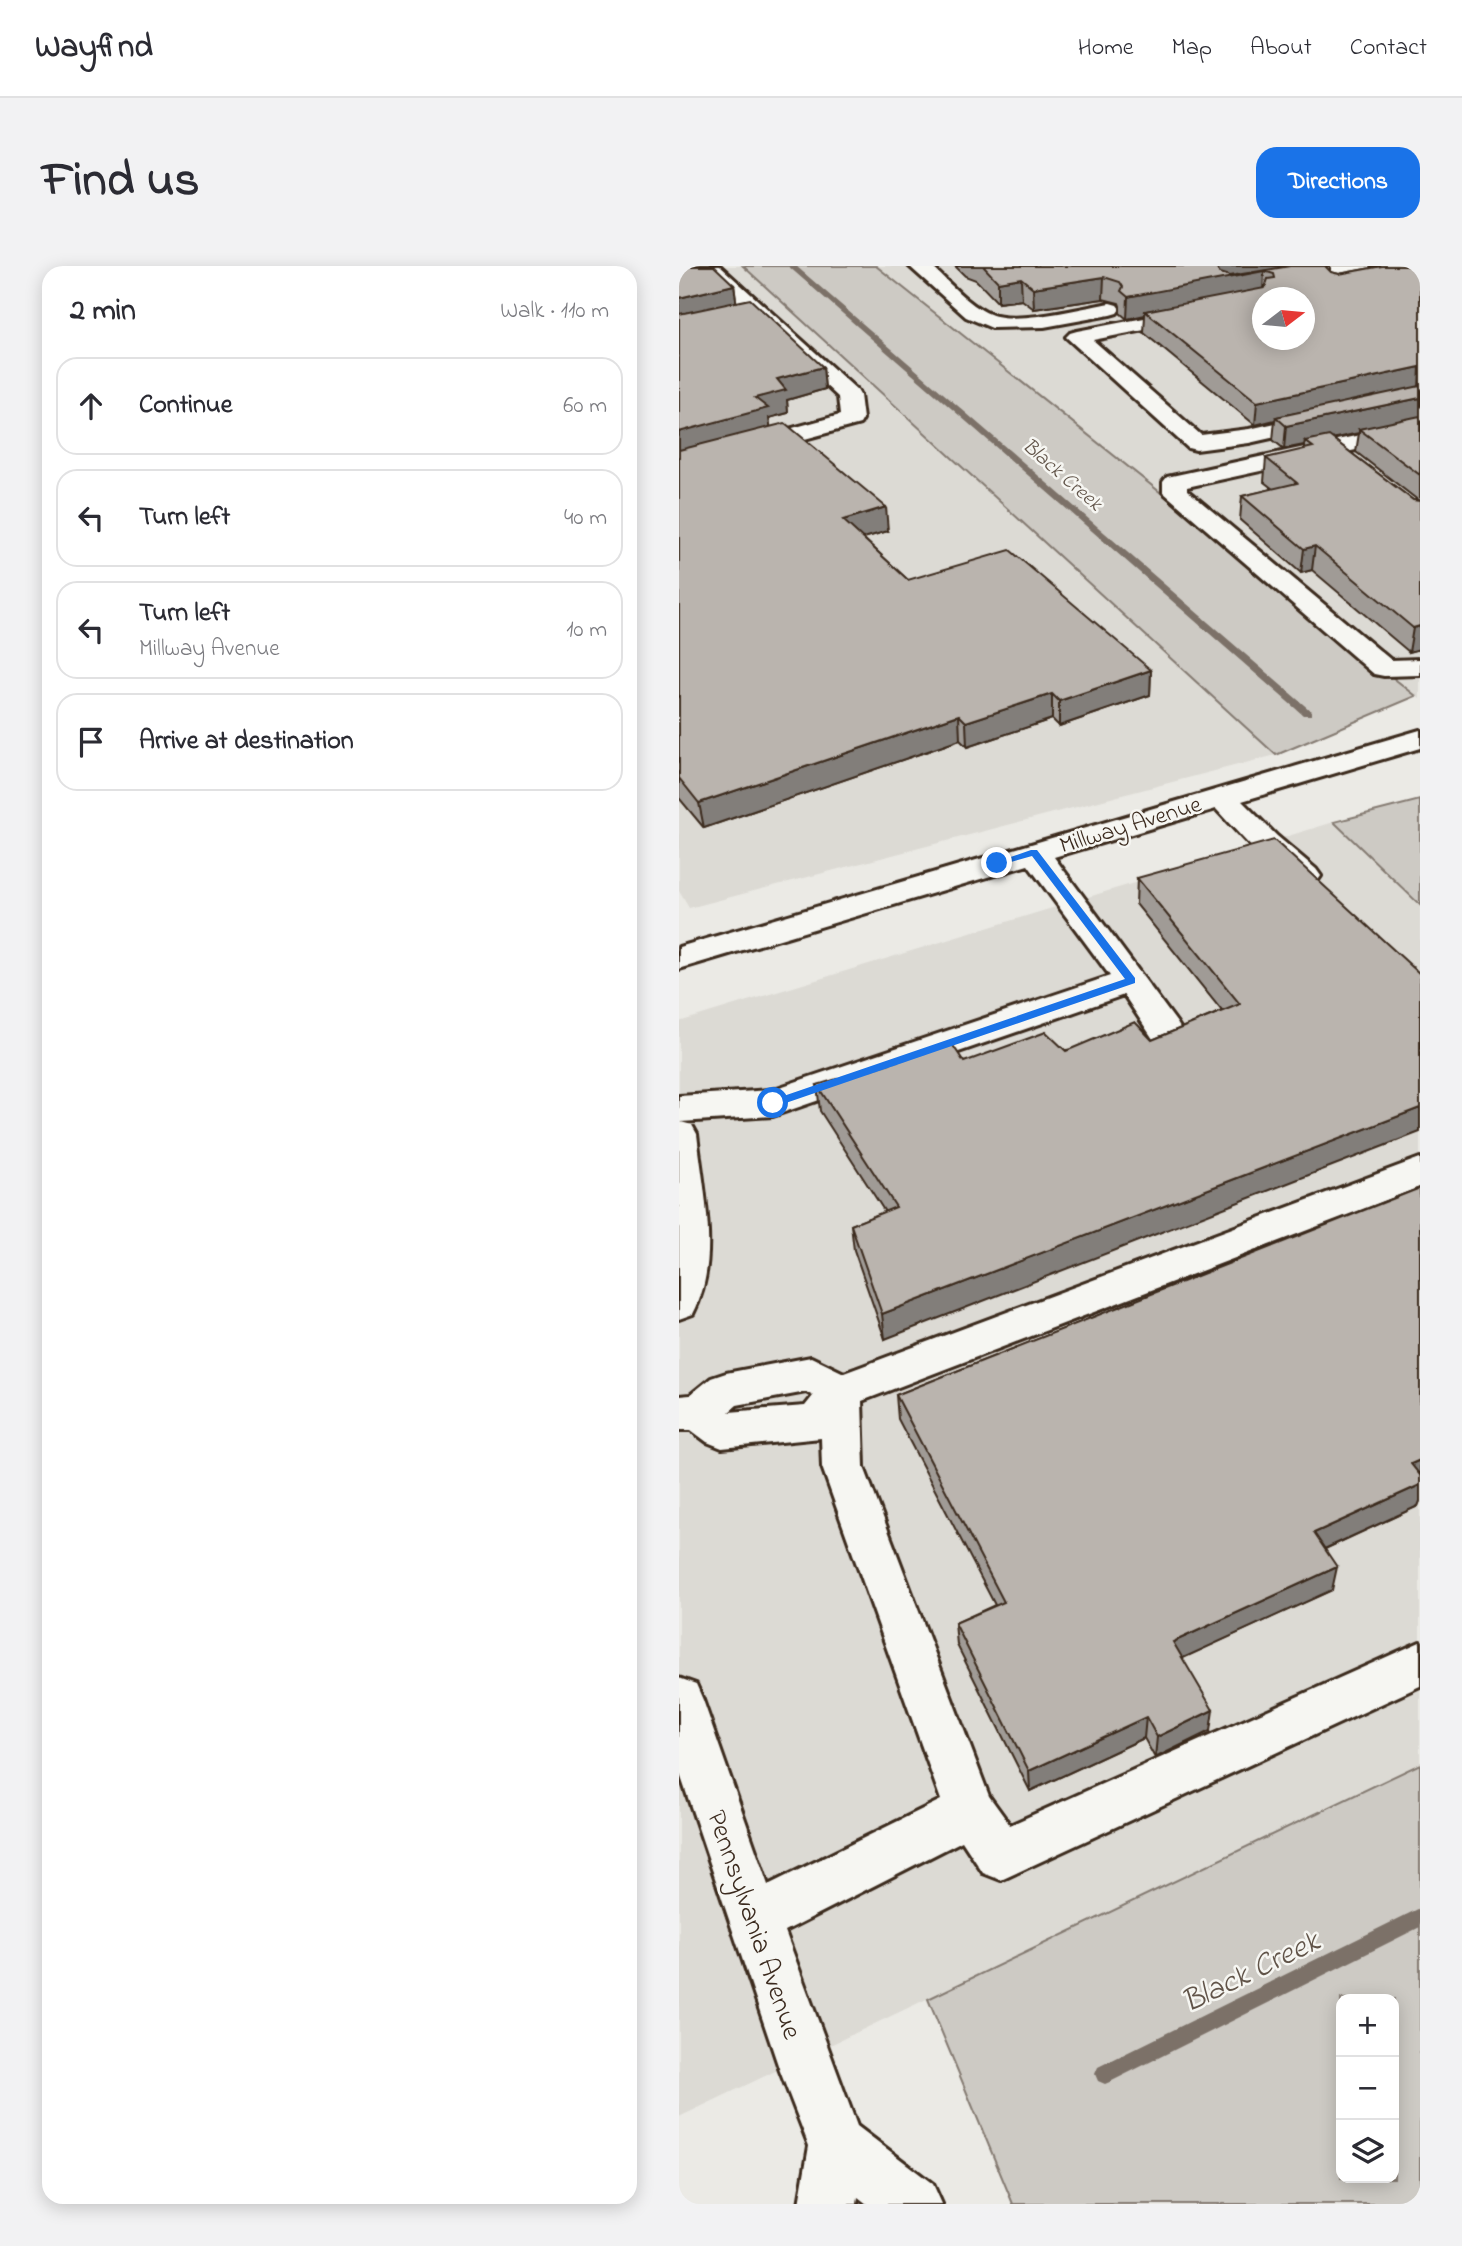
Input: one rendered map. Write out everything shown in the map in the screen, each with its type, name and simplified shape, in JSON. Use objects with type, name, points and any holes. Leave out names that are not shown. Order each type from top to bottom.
[{"type":"street","points":[[679,466],[852,419],[849,395],[708,266]]},
{"type":"street","points":[[919,266],[983,319],[1000,323],[1035,322],[1362,266]]},
{"type":"street","points":[[1315,292],[1379,279]]},
{"type":"street","points":[[1252,303],[1077,337],[1196,443],[1249,436],[1420,398]]},
{"type":"street","points":[[731,317],[757,311]]},
{"type":"street","points":[[1420,429],[1341,456],[1175,482],[1175,492],[1384,668],[1420,667]]},
{"type":"street","name":"Millway Avenue","points":[[679,958],[1420,739]]},
{"type":"street","points":[[1221,797],[1266,843],[1327,896]]},
{"type":"street","points":[[1034,852],[1165,1031]]},
{"type":"street","points":[[679,1109],[773,1103],[1131,981]]},
{"type":"street","points":[[679,1134],[689,1254],[679,1303]]},
{"type":"street","points":[[689,1412],[722,1430],[817,1422],[841,1392],[1420,1172]]},
{"type":"street","points":[[841,1392],[843,1467],[971,1811],[1001,1856],[1420,1662]]},
{"type":"street","name":"Pennsylvania Avenue","points":[[679,1700],[807,2071],[837,2146]]},
{"type":"street","points":[[754,1919],[971,1811]]},
{"type":"street","points":[[828,2204],[837,2146],[913,2204]]},
{"type":"shaded area","points":[[679,266],[743,266],[1276,755],[689,908],[679,891]]},
{"type":"shaded area","points":[[743,266],[876,266],[1416,696],[1276,755]]},
{"type":"shaded area","points":[[876,266],[1420,266],[1420,699]]},
{"type":"shaded area","points":[[1420,800],[1420,905],[1334,822]]},
{"type":"shaded area","points":[[1334,822],[1420,905],[1420,1764],[679,2117],[679,1022]]},
{"type":"shaded area","points":[[1420,1764],[1420,2204],[1013,2204],[928,1999]]},
{"type":"building","points":[[679,266],[714,266],[734,285],[679,298]]},
{"type":"building","points":[[983,266],[1218,266],[1220,273],[1230,276],[1290,266],[1327,266],[1331,272],[1339,274],[1382,266],[1420,266],[1420,367],[1257,402],[1145,311],[1252,290],[1252,350],[1315,350],[1315,287],[1265,287],[1268,279],[1275,278],[1274,274],[1264,271],[1128,297],[1121,291],[1123,287],[1120,282],[1104,277],[1033,288],[1021,278],[998,282]]},
{"type":"building","points":[[750,299],[823,367],[777,379],[786,390],[755,398],[768,408],[679,432],[679,314]]},
{"type":"building","points":[[1420,386],[1420,398],[1286,426],[1276,417]]},
{"type":"building","points":[[1420,416],[1420,475],[1359,429]]},
{"type":"building","points":[[785,423],[886,507],[843,520],[908,580],[1010,550],[1151,670],[1059,701],[1052,694],[966,722],[959,715],[699,803],[679,778],[679,450]]},
{"type":"building","points":[[1329,436],[1413,500],[1420,501],[1420,626],[1413,628],[1315,546],[1304,549],[1242,496],[1297,483],[1266,458],[1313,447],[1305,441]]},
{"type":"building","points":[[1274,840],[1420,974],[1420,1108],[882,1314],[851,1225],[896,1207],[817,1085],[952,1044],[964,1062],[1046,1032],[1066,1051],[1135,1022],[1152,1040],[1240,1004],[1137,878]]},
{"type":"building","points":[[1420,1188],[1420,1460],[1411,1464],[1420,1475],[1420,1485],[1314,1533],[1337,1567],[1173,1642],[1213,1710],[1157,1737],[1146,1717],[1029,1771],[955,1623],[1004,1602],[896,1395]]},
{"type":"waterway","name":"Black Creek","points":[[792,266],[1307,713]]},
{"type":"waterway","name":"Black Creek","points":[[1105,2074],[1420,1917]]},
{"type":"route","points":[[773,1103],[1131,981],[1034,852],[997,863]]}]
